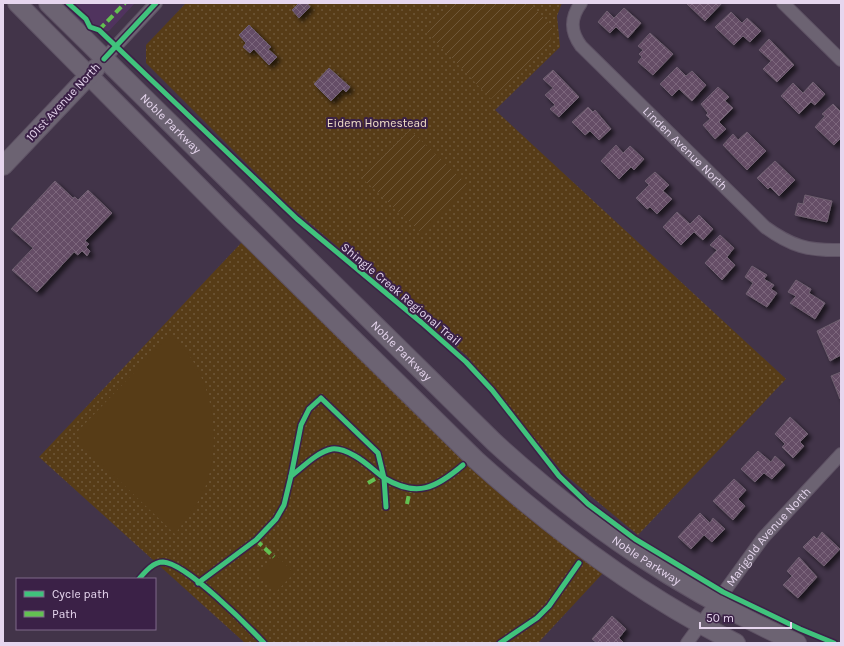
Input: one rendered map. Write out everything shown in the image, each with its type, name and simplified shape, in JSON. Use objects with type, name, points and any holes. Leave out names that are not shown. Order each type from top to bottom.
[{"type":"main road","name":"Noble Parkway","points":[[17,3],[88,76],[434,419],[509,490],[545,520],[596,558],[656,598],[736,643]]},
{"type":"main road","name":"Noble Parkway","points":[[48,3],[523,469],[573,510],[641,559],[715,603],[797,643]]},
{"type":"main road","name":"101st Avenue North","points":[[3,166],[104,59]]},
{"type":"street","name":"101st Avenue North","points":[[104,59],[156,3]]},
{"type":"street","name":"Linden Avenue North","points":[[581,3],[574,13],[572,25],[574,36],[581,46],[765,227],[778,236],[798,246],[808,249],[841,250]]},
{"type":"street","points":[[783,3],[841,60]]},
{"type":"street","name":"Marigold Avenue North","points":[[687,643],[763,538],[841,454]]},
{"type":"shaded area","points":[[56,3],[135,3],[109,31],[95,33],[77,26]]},
{"type":"green space","name":"Eidem Homestead","points":[[186,3],[562,3],[557,16],[560,47],[495,110],[786,379],[638,535],[564,474],[467,356],[286,203],[146,63],[146,45]]},
{"type":"green space","points":[[453,3],[529,3],[552,27],[550,42],[491,99],[426,31]]},
{"type":"green space","points":[[410,130],[470,187],[424,235],[361,177]]},
{"type":"green space","points":[[243,241],[307,306],[497,490],[547,532],[603,573],[538,643],[245,643],[39,457]]},
{"type":"green space","points":[[171,334],[189,355],[205,385],[213,419],[214,437],[210,471],[205,488],[195,506],[175,534],[79,442],[78,431]]},
{"type":"green space","points":[[276,555],[294,573],[276,592],[257,575]]},
{"type":"building","points":[[299,3],[307,3],[310,7],[299,18],[292,10]]},
{"type":"building","points":[[686,3],[722,3],[705,21]]},
{"type":"building","points":[[624,8],[641,23],[628,38],[616,27],[610,33],[598,22],[607,11],[614,18]]},
{"type":"building","points":[[731,12],[742,23],[747,18],[761,31],[750,42],[743,36],[734,45],[715,27]]},
{"type":"building","points":[[249,25],[271,47],[268,49],[277,57],[269,65],[254,49],[250,53],[243,47],[246,43],[239,35]]},
{"type":"building","points":[[650,33],[673,54],[653,75],[638,62],[642,57],[639,54],[643,50],[638,46]]},
{"type":"building","points":[[769,39],[794,65],[777,82],[763,69],[771,61],[759,50]]},
{"type":"building","points":[[677,67],[686,76],[692,71],[706,85],[692,101],[679,89],[672,96],[660,84]]},
{"type":"building","points":[[329,68],[350,87],[346,92],[343,89],[331,101],[314,84]]},
{"type":"building","points":[[553,70],[579,97],[559,117],[550,109],[555,105],[545,95],[553,88],[543,79]]},
{"type":"building","points":[[813,82],[825,94],[815,105],[811,102],[799,114],[781,96],[793,83],[803,93]]},
{"type":"building","points":[[718,87],[729,97],[725,101],[733,108],[719,122],[726,129],[715,139],[703,125],[710,119],[706,115],[708,113],[701,104]]},
{"type":"building","points":[[833,104],[841,112],[841,138],[834,145],[815,127],[825,116],[822,114]]},
{"type":"building","points":[[588,107],[593,112],[595,110],[611,129],[599,140],[590,131],[585,135],[572,122]]},
{"type":"building","points":[[747,132],[766,151],[747,170],[723,145],[733,134],[738,140]]},
{"type":"building","points":[[616,145],[623,153],[630,146],[644,159],[634,170],[631,167],[619,179],[601,161]]},
{"type":"building","points":[[775,161],[795,180],[779,196],[770,187],[768,189],[757,178]]},
{"type":"building","points":[[655,172],[669,185],[663,191],[672,199],[657,214],[650,207],[647,209],[636,198],[649,185],[645,181]]},
{"type":"building","points":[[55,181],[73,198],[75,197],[78,200],[88,190],[112,213],[85,241],[89,244],[86,247],[90,251],[87,256],[82,251],[78,255],[74,252],[37,292],[12,270],[33,248],[11,229]]},
{"type":"building","points":[[805,195],[832,201],[827,222],[795,215],[798,203],[803,204]]},
{"type":"building","points":[[677,212],[690,224],[699,215],[713,229],[703,240],[694,232],[681,245],[663,227]]},
{"type":"building","points":[[720,235],[734,248],[727,257],[735,265],[722,280],[705,263],[717,250],[710,245]]},
{"type":"building","points":[[752,266],[767,275],[764,279],[774,285],[771,289],[777,293],[767,307],[746,294],[753,283],[745,277]]},
{"type":"building","points":[[796,280],[811,289],[809,293],[825,303],[815,319],[790,303],[796,296],[788,292]]},
{"type":"building","points":[[841,319],[841,355],[830,361],[817,331]]},
{"type":"building","points":[[841,372],[841,399],[840,399],[831,376]]},
{"type":"building","points":[[790,417],[808,434],[800,442],[804,446],[793,458],[782,447],[785,444],[775,434]]},
{"type":"building","points":[[758,451],[771,462],[775,456],[785,465],[772,479],[764,473],[755,482],[741,469]]},
{"type":"building","points":[[734,479],[746,490],[738,499],[745,506],[733,520],[713,501]]},
{"type":"building","points":[[700,513],[710,523],[713,518],[725,529],[712,542],[704,535],[691,549],[678,537]]},
{"type":"building","points":[[822,532],[840,549],[824,566],[803,547],[814,536],[817,539]]},
{"type":"building","points":[[799,557],[817,577],[798,598],[783,585],[792,576],[787,571]]},
{"type":"building","points":[[612,616],[626,629],[619,638],[624,643],[597,643],[592,639]]},
{"type":"marked path","points":[[99,30],[125,3]]},
{"type":"marked path","points":[[368,483],[377,478],[384,478]]},
{"type":"marked path","points":[[407,504],[410,489]]},
{"type":"marked path","points":[[256,540],[274,557]]},
{"type":"cycle path","name":"Shingle Creek Regional Trail","points":[[68,3],[86,19],[90,27],[99,30],[297,219],[422,323],[466,362],[492,390],[559,476],[588,504],[635,539],[723,592],[800,629],[834,643]]},
{"type":"cycle path","points":[[104,59],[156,3]]},
{"type":"cycle path","points":[[198,583],[256,540],[276,519],[284,505],[301,425],[309,409],[321,398],[378,453],[384,478],[386,507]]},
{"type":"cycle path","points":[[291,476],[316,456],[332,449],[350,453],[363,461],[384,478],[406,488],[426,488],[444,480],[463,465]]},
{"type":"cycle path","points":[[140,578],[159,562],[173,565],[216,596],[264,643]]},
{"type":"cycle path","points":[[500,643],[537,618],[549,606],[579,563]]}]
